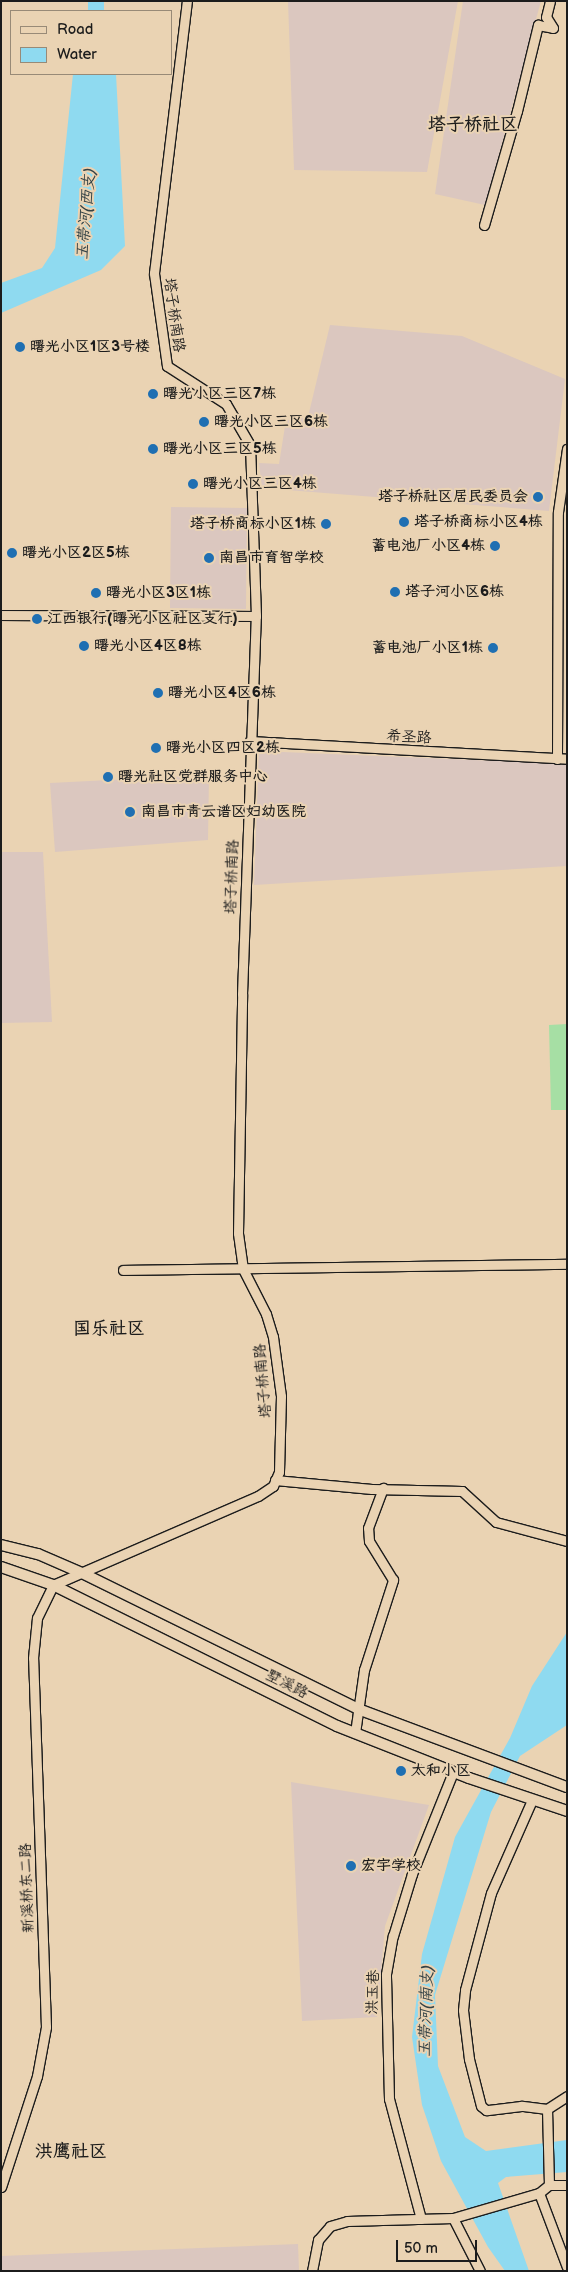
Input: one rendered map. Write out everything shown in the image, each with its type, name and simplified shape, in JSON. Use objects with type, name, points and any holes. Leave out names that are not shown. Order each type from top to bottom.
[{"type":"street","name":"塔子桥南路","points":[[187,1],[154,273],[167,366],[226,404],[250,445],[256,616],[250,741],[241,1034],[238,1233],[242,1269],[266,1314],[278,1366],[281,1396],[279,1472],[276,1480]]},
{"type":"street","points":[[484,225],[517,111],[538,25],[553,28],[546,17],[550,1]]},
{"type":"street","points":[[557,759],[558,512],[567,449]]},
{"type":"street","points":[[1,615],[256,616]]},
{"type":"street","name":"希圣路","points":[[250,741],[567,759]]},
{"type":"street","points":[[123,1270],[567,1264]]},
{"type":"street","points":[[53,1585],[258,1496],[276,1480],[383,1488],[462,1491],[496,1522],[567,1542]]},
{"type":"street","points":[[355,1733],[364,1670],[393,1580],[369,1542],[368,1528],[383,1488]]},
{"type":"street","name":"墅溪路","points":[[1,1545],[38,1554],[82,1573],[358,1709],[567,1787]]},
{"type":"street","name":"墅溪路","points":[[1,1567],[53,1585],[355,1733],[468,1778],[567,1811]]},
{"type":"street","name":"新溪桥东二路","points":[[1,2187],[37,2076],[45,2039],[33,1658],[37,1618],[53,1585]]},
{"type":"street","name":"洪玉巷","points":[[421,2219],[389,2099],[386,1974],[393,1936],[412,1874],[453,1772]]},
{"type":"street","points":[[528,1798],[491,1893],[469,1971],[463,2010],[468,2059],[480,2106],[486,2110],[521,2106],[547,2109],[567,2096]]},
{"type":"street","points":[[312,2271],[318,2240],[330,2226],[347,2221],[453,2218],[539,2193],[550,2181],[547,2109]]},
{"type":"street","points":[[550,2181],[567,2185]]},
{"type":"street","points":[[539,2193],[567,2267]]},
{"type":"street","points":[[453,2218],[480,2271]]},
{"type":"shaded area","points":[[288,1],[458,1],[427,172],[294,170]]},
{"type":"shaded area","points":[[463,1],[541,1],[485,205],[435,194]]},
{"type":"shaded area","points":[[330,325],[462,336],[565,379],[549,511],[262,488],[259,463],[279,464],[286,420],[308,417]]},
{"type":"shaded area","name":"南昌市育智学校","points":[[171,507],[247,508],[246,609],[170,608]]},
{"type":"shaded area","points":[[259,751],[567,764],[567,866],[254,885]]},
{"type":"shaded area","name":"南昌市青云谱区妇幼医院","points":[[209,775],[208,840],[55,852],[50,783]]},
{"type":"shaded area","points":[[1,852],[43,852],[52,1022],[1,1023]]},
{"type":"shaded area","name":"宏宇学校","points":[[291,1782],[429,1805],[385,1926],[377,2017],[302,2021]]},
{"type":"shaded area","points":[[298,2244],[299,2271],[1,2271],[1,2256]]},
{"type":"green space","points":[[567,1024],[567,1110],[551,1110],[549,1025]]},
{"type":"water","points":[[88,1],[104,1],[104,10],[88,10]]},
{"type":"water","name":"玉带河(西支)","points":[[73,75],[116,75],[125,246],[101,270],[1,313],[1,283],[42,268],[55,248]]},
{"type":"water","name":"玉带河(南支)","points":[[567,1632],[567,1725],[520,1756],[491,1812],[435,1995],[438,2066],[465,2137],[486,2151],[567,2140],[567,2172],[506,2177],[498,2183],[529,2271],[505,2271],[488,2247],[441,2161],[422,2105],[412,2037],[422,1954],[455,1837],[510,1738],[532,1686]]},
{"type":"place","name":"曙光小区1区3号楼","points":[[20,347]]},
{"type":"place","name":"曙光小区三区7栋","points":[[153,394]]},
{"type":"place","name":"曙光小区三区6栋","points":[[204,422]]},
{"type":"place","name":"曙光小区三区5栋","points":[[153,449]]},
{"type":"place","name":"曙光小区三区4栋","points":[[193,484]]},
{"type":"place","name":"塔子桥社区居民委员会","points":[[538,497]]},
{"type":"place","name":"塔子桥商标小区4栋","points":[[404,522]]},
{"type":"place","name":"塔子桥商标小区1栋","points":[[326,524]]},
{"type":"place","name":"蓄电池厂小区4栋","points":[[495,546]]},
{"type":"place","name":"曙光小区2区5栋","points":[[12,553]]},
{"type":"place","name":"南昌市育智学校","points":[[209,558]]},
{"type":"place","name":"塔子河小区6栋","points":[[395,592]]},
{"type":"place","name":"曙光小区3区1栋","points":[[96,593]]},
{"type":"place","name":"江西银行(曙光小区社区支行)","points":[[37,619]]},
{"type":"place","name":"曙光小区4区8栋","points":[[84,646]]},
{"type":"place","name":"蓄电池厂小区1栋","points":[[493,648]]},
{"type":"place","name":"曙光小区4区6栋","points":[[158,693]]},
{"type":"place","name":"曙光小区四区2栋","points":[[156,748]]},
{"type":"place","name":"曙光社区党群服务中心","points":[[108,777]]},
{"type":"place","name":"南昌市青云谱区妇幼医院","points":[[130,812]]},
{"type":"place","name":"太和小区","points":[[401,1771]]},
{"type":"place","name":"宏宇学校","points":[[351,1866]]},
{"type":"district","name":"塔子桥社区","points":[[473,125]]},
{"type":"district","name":"国乐社区","points":[[109,1329]]},
{"type":"district","name":"洪鹰社区","points":[[71,2152]]}]
